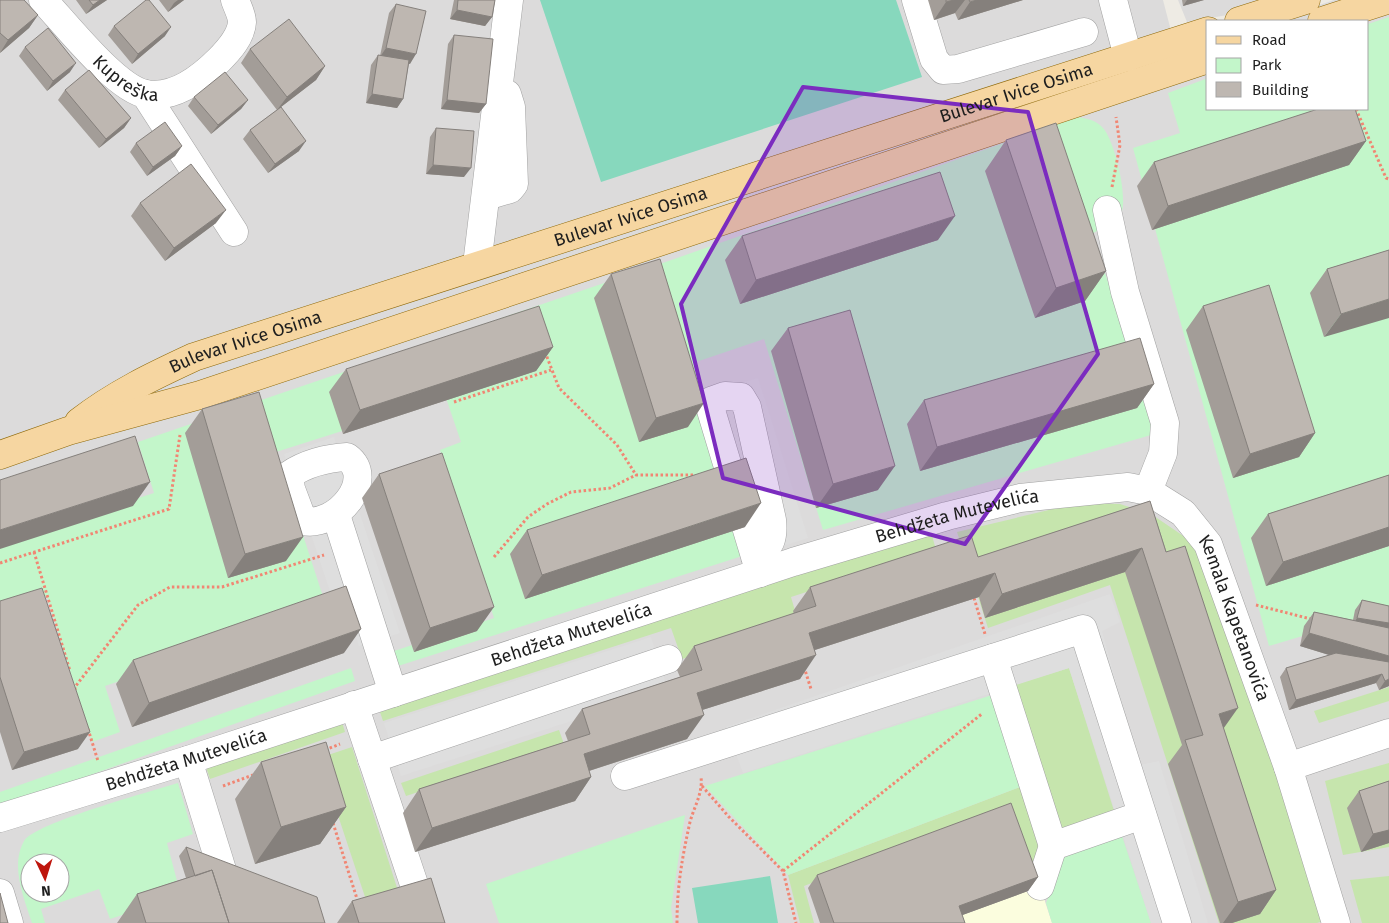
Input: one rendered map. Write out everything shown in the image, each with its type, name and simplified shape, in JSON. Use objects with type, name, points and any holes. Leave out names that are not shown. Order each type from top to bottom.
[{"type":"main road","points":[[1325,20],[1387,0]]},
{"type":"main road","points":[[1242,20],[1292,2]]},
{"type":"main road","name":"Bulevar Ivice Osima","points":[[68,431],[104,402],[136,383],[194,357],[1206,32]]},
{"type":"main road","name":"Bulevar Ivice Osima","points":[[0,455],[68,431],[200,395],[1206,60]]},
{"type":"street","name":"Kupreška","points":[[43,0],[106,68],[126,84],[145,94],[168,94],[196,80],[232,47],[242,21],[235,0]]},
{"type":"street","points":[[477,265],[509,0]]},
{"type":"street","points":[[916,0],[934,59],[943,70],[958,69],[1084,32]]},
{"type":"street","points":[[1113,0],[1128,57]]},
{"type":"street","points":[[145,94],[234,232]]},
{"type":"street","points":[[1107,210],[1125,292],[1165,423],[1163,452],[1148,491]]},
{"type":"street","points":[[734,395],[741,397],[747,407],[772,525],[771,543],[758,565],[710,403],[725,396],[734,395]]},
{"type":"street","name":"Behdžeta Mutevelića","points":[[0,818],[188,760],[392,693],[758,565],[1020,498],[1128,487],[1148,491]]},
{"type":"street","name":"Kemala Kapetanovića","points":[[1148,491],[1164,499],[1195,525],[1208,544],[1288,767],[1336,923]]},
{"type":"street","points":[[336,515],[392,693]]},
{"type":"street","points":[[625,776],[1083,630],[1177,923]]},
{"type":"street","points":[[993,658],[1053,846],[1040,886]]},
{"type":"street","points":[[368,747],[668,659]]},
{"type":"street","points":[[354,705],[427,923]]},
{"type":"street","points":[[1288,767],[1389,733]]},
{"type":"street","points":[[188,760],[223,872]]},
{"type":"street","points":[[1053,846],[1142,815]]},
{"type":"street","points":[[0,893],[9,923]]},
{"type":"path","points":[[1107,210],[1120,145],[1111,91]]},
{"type":"path","points":[[1356,110],[1386,178],[1389,179]]},
{"type":"path","points":[[543,345],[559,388],[617,445],[636,475]]},
{"type":"path","points":[[454,402],[551,370]]},
{"type":"path","points":[[0,563],[170,510],[180,435]]},
{"type":"path","points":[[494,557],[528,517],[547,504],[571,492],[610,488],[636,475],[697,475],[729,466]]},
{"type":"path","points":[[75,687],[138,605],[170,587],[222,587],[346,548]]},
{"type":"path","points":[[34,552],[78,696]]},
{"type":"path","points":[[974,598],[993,658]]},
{"type":"path","points":[[1228,598],[1313,620]]},
{"type":"path","points":[[783,871],[1006,696]]},
{"type":"path","points":[[86,723],[106,785]]},
{"type":"path","points":[[320,752],[368,747]]},
{"type":"path","points":[[677,923],[678,881],[690,820],[702,786],[698,753]]},
{"type":"path","points":[[198,794],[255,775]]},
{"type":"path","points":[[702,786],[729,817],[783,871],[796,923]]},
{"type":"path","points":[[332,819],[361,910]]},
{"type":"highlighted area","points":[[803,87],[1028,112],[1098,354],[965,544],[723,478],[681,304]]},
{"type":"shaded area","points":[[0,0],[1163,0],[1177,54],[1206,45],[1206,110],[1369,110],[1369,20],[1276,20],[1334,0],[1389,0],[1389,923],[0,923]]},
{"type":"shaded area","points":[[1178,0],[1314,0],[1187,22]]},
{"type":"shaded area","points":[[758,378],[808,538],[758,554],[709,392]]},
{"type":"shaded area","points":[[334,437],[400,633],[359,646],[344,603],[335,606],[284,454]]},
{"type":"shaded area","points":[[1110,594],[1120,622],[1102,631],[1139,765],[1159,761],[1208,923],[1151,923],[1069,668],[743,773],[726,727]]},
{"type":"shaded area","points":[[651,637],[668,690],[401,776],[384,723]]},
{"type":"shaded area","points":[[1040,886],[1052,923],[950,923],[949,920]]},
{"type":"green space","points":[[540,0],[896,0],[922,77],[601,182]]},
{"type":"green space","points":[[1389,17],[1389,610],[1269,646],[1133,148],[1180,133],[1168,93],[1206,79],[1206,110],[1369,110],[1369,24]]},
{"type":"green space","points":[[1078,117],[1095,122],[1103,128],[1112,145],[1120,172],[1123,200],[1119,218],[1092,234],[1158,433],[823,530],[764,339],[693,363],[755,552],[398,666],[391,652],[494,618],[440,450],[461,442],[446,398],[276,452],[327,609],[105,686],[120,732],[92,742],[47,596],[0,611],[0,542],[154,493],[138,442],[660,264]]},
{"type":"green space","points":[[1078,503],[1120,504],[1151,514],[1207,552],[1326,920],[1317,923],[1219,923],[1110,585],[988,628],[957,532]]},
{"type":"green space","points":[[931,532],[936,550],[791,597],[798,621],[682,659],[671,628],[383,721],[379,709]]},
{"type":"green space","points":[[351,668],[355,681],[0,807],[0,792]]},
{"type":"green space","points":[[1069,668],[1116,817],[1056,839],[1007,687]]},
{"type":"green space","points":[[1389,687],[1389,701],[1319,723],[1314,711]]},
{"type":"green space","points":[[992,695],[1025,785],[788,875],[705,786]]},
{"type":"green space","points":[[341,719],[345,732],[210,779],[206,767]]},
{"type":"green space","points":[[559,730],[564,744],[406,796],[401,783]]},
{"type":"green space","points":[[352,747],[400,897],[368,906],[319,758]]},
{"type":"green space","points":[[1389,763],[1389,847],[1343,855],[1325,781]]},
{"type":"green space","points":[[178,783],[193,834],[167,843],[181,896],[110,919],[99,889],[70,899],[70,853],[20,853],[20,882],[18,861],[20,851],[24,841],[32,834],[49,825]]},
{"type":"green space","points":[[1025,785],[1038,823],[1041,859],[1026,869],[1005,809],[804,886],[814,923],[800,923],[788,875]]},
{"type":"green space","points":[[685,815],[671,908],[673,923],[499,923],[486,884]]},
{"type":"green space","points":[[1120,830],[1151,923],[1052,923],[1046,903],[1062,861],[1072,846]]},
{"type":"green space","points":[[770,876],[778,923],[698,923],[692,888]]},
{"type":"green space","points":[[1389,876],[1389,923],[1362,923],[1350,880]]},
{"type":"green space","points":[[25,903],[58,903],[41,909],[45,923],[32,923]]},
{"type":"building","points":[[0,0],[24,0],[38,15],[8,40],[0,33]]},
{"type":"building","points":[[89,0],[100,0],[93,5]]},
{"type":"building","points":[[146,0],[149,0],[171,27],[138,54],[114,26]]},
{"type":"building","points":[[458,0],[495,0],[492,17],[457,10]]},
{"type":"building","points":[[396,4],[426,11],[416,54],[386,48]]},
{"type":"building","points":[[289,19],[325,66],[287,97],[250,49]]},
{"type":"building","points":[[48,28],[76,63],[53,81],[25,47]]},
{"type":"building","points":[[454,35],[493,39],[486,104],[447,100]]},
{"type":"building","points":[[378,55],[409,60],[403,99],[372,94]]},
{"type":"building","points":[[89,70],[131,118],[106,139],[65,90]]},
{"type":"building","points":[[225,72],[248,100],[218,125],[194,97]]},
{"type":"building","points":[[281,107],[306,141],[275,164],[250,130]]},
{"type":"building","points":[[1315,110],[1355,110],[1366,141],[1168,206],[1154,162]]},
{"type":"building","points":[[165,122],[182,146],[153,167],[136,143]]},
{"type":"building","points":[[1056,123],[1106,271],[1056,288],[1006,140]]},
{"type":"building","points":[[436,128],[474,131],[471,168],[433,165]]},
{"type":"building","points":[[191,164],[226,210],[174,248],[140,203]]},
{"type":"building","points":[[940,172],[955,216],[756,280],[742,236]]},
{"type":"building","points":[[1389,250],[1389,299],[1341,314],[1327,269]]},
{"type":"building","points":[[660,259],[704,403],[656,418],[611,274]]},
{"type":"building","points":[[1269,285],[1315,433],[1250,454],[1203,306]]},
{"type":"building","points":[[539,306],[553,347],[360,410],[346,369]]},
{"type":"building","points":[[850,310],[895,466],[833,484],[788,328]]},
{"type":"building","points":[[1140,338],[1154,384],[937,447],[924,400]]},
{"type":"building","points":[[259,392],[303,537],[245,554],[202,409]]},
{"type":"building","points":[[135,436],[150,482],[0,530],[0,480]]},
{"type":"building","points":[[442,453],[494,607],[430,628],[379,474]]},
{"type":"building","points":[[746,458],[761,503],[542,575],[527,530]]},
{"type":"building","points":[[1389,475],[1389,527],[1283,562],[1268,514]]},
{"type":"building","points":[[1150,501],[1166,552],[1185,546],[1238,708],[1219,714],[1276,890],[1238,902],[1185,740],[1203,735],[1142,548],[1002,594],[995,573],[809,633],[816,655],[697,693],[704,715],[584,754],[591,777],[432,828],[419,789],[590,734],[582,709],[702,670],[694,646],[816,606],[810,587],[971,535],[978,557]]},
{"type":"building","points":[[346,586],[361,629],[149,703],[133,660]]},
{"type":"building","points":[[42,588],[90,732],[24,752],[0,677],[0,601]]},
{"type":"building","points":[[1362,600],[1389,606],[1389,623],[1357,618]]},
{"type":"building","points":[[1314,612],[1389,628],[1389,656],[1309,633]]},
{"type":"building","points":[[1336,653],[1389,662],[1389,679],[1385,681],[1382,674],[1296,700],[1286,668]]},
{"type":"building","points":[[326,742],[346,807],[281,827],[261,762]]},
{"type":"building","points":[[1389,781],[1389,830],[1373,834],[1359,791]]},
{"type":"building","points":[[1011,803],[1038,877],[959,906],[965,923],[834,923],[817,875]]},
{"type":"building","points":[[186,847],[317,897],[325,923],[229,923],[212,870],[195,876]]},
{"type":"building","points":[[212,870],[229,923],[146,923],[137,894]]},
{"type":"building","points":[[431,878],[445,923],[359,923],[352,901]]},
{"type":"building","points":[[0,893],[8,923],[0,923]]}]
